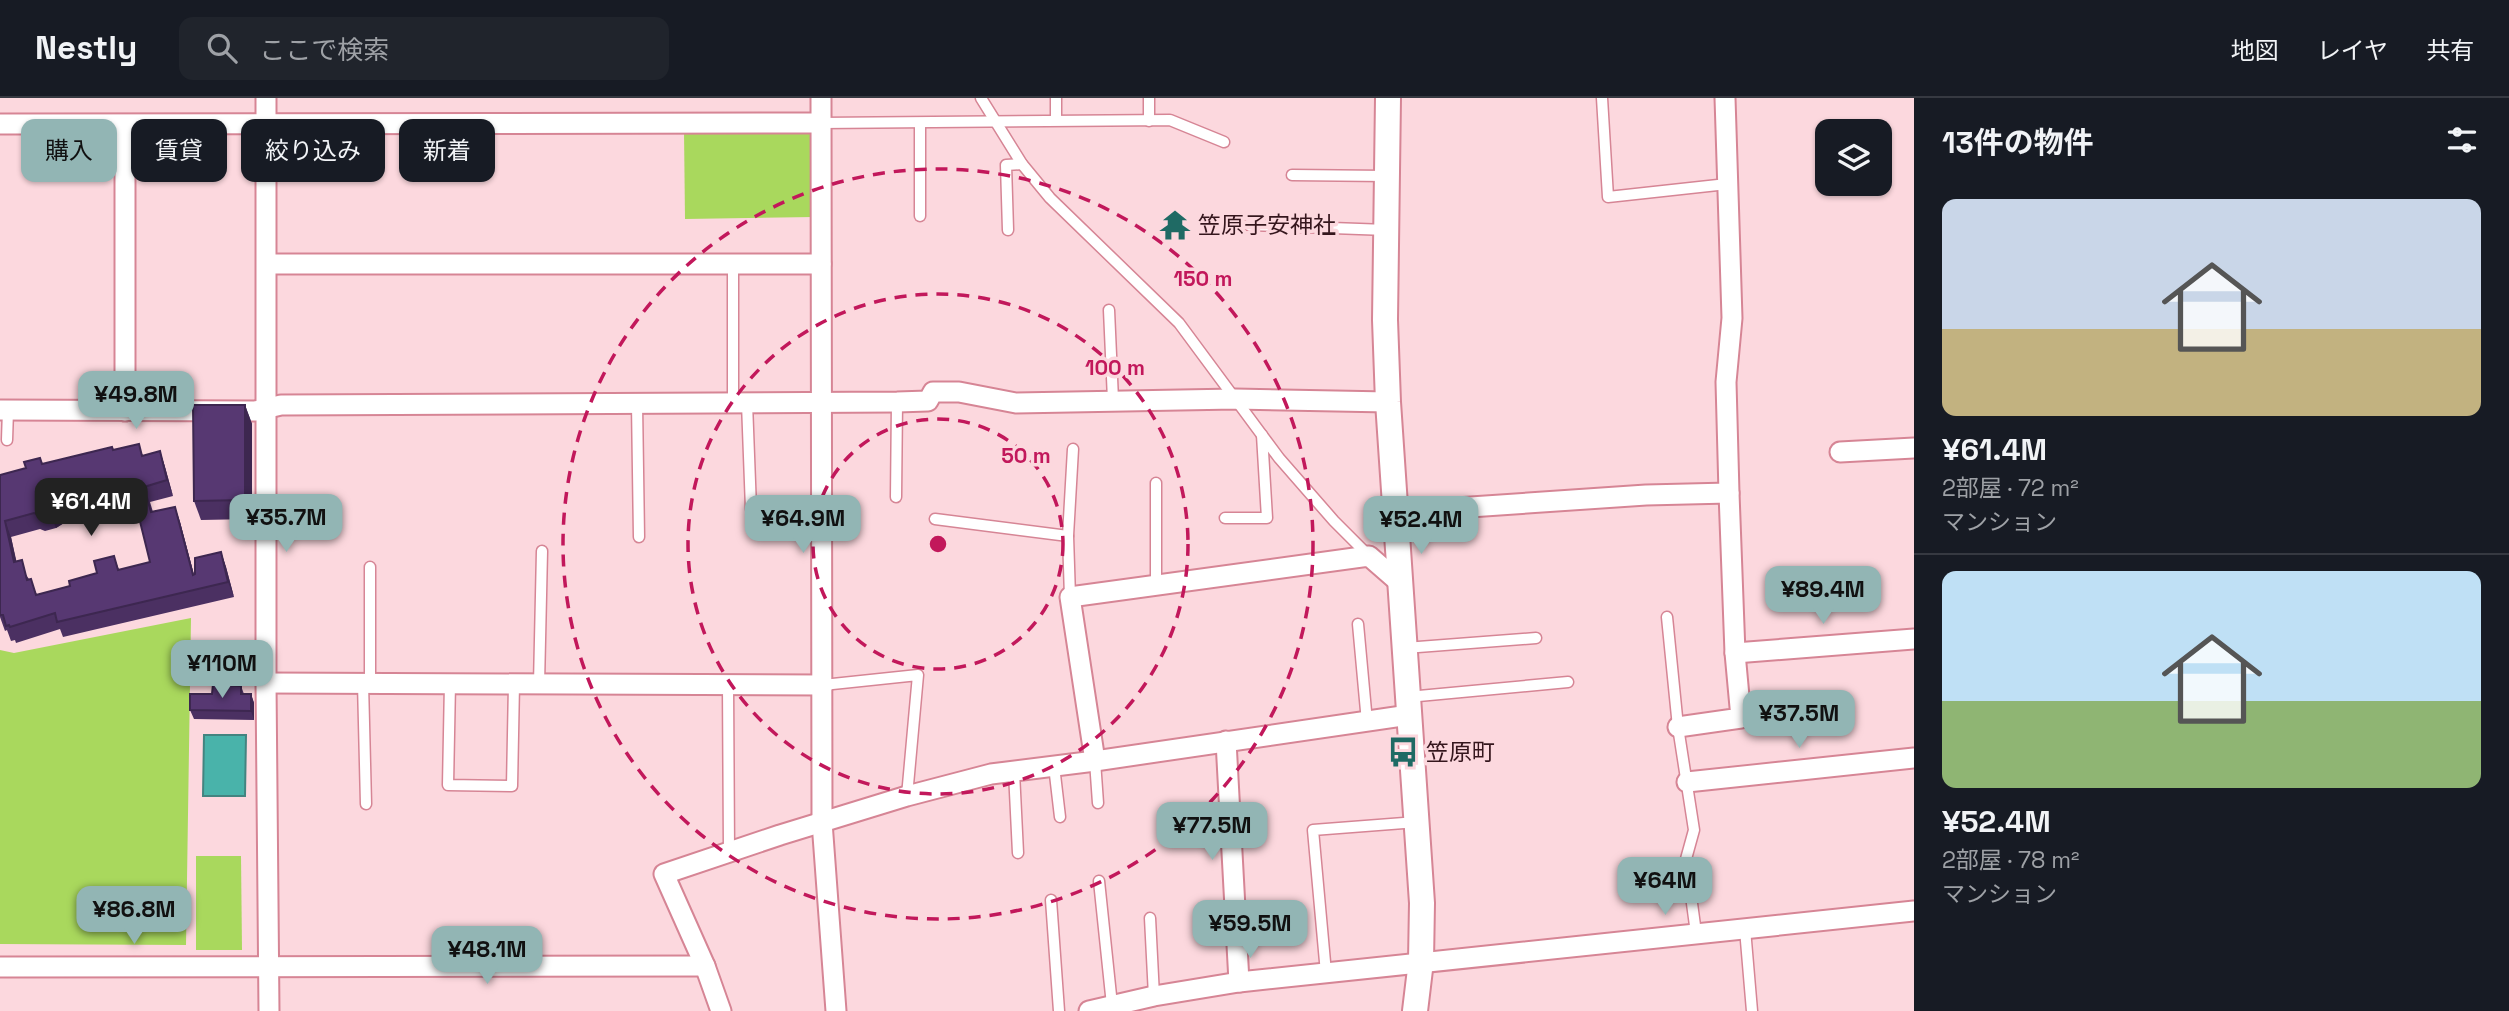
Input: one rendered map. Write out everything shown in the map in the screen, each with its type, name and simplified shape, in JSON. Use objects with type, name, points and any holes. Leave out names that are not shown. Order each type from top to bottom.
[{"type":"street","points":[[266,98],[267,119]]},
{"type":"street","points":[[821,98],[822,822],[836,1011]]},
{"type":"street","points":[[1388,98],[1385,320],[1388,402],[1422,903],[1415,1011]]},
{"type":"street","points":[[1678,727],[1741,718],[1735,653],[1726,382],[1732,318],[1725,98]]},
{"type":"street","points":[[385,125],[820,123]]},
{"type":"street","points":[[0,124],[241,125]]},
{"type":"street","points":[[125,125],[125,411]]},
{"type":"street","points":[[267,182],[268,1011]]},
{"type":"street","points":[[268,264],[821,264]]},
{"type":"street","points":[[4,410],[255,411],[281,405],[897,402],[928,401],[933,392],[959,392],[1016,402],[1235,399],[1388,402]]},
{"type":"street","points":[[1840,452],[1914,448]]},
{"type":"street","points":[[1396,512],[1646,495],[1729,493]]},
{"type":"street","points":[[1094,761],[1070,597],[1369,556],[1400,583]]},
{"type":"street","points":[[1735,653],[1914,639]]},
{"type":"street","points":[[266,683],[823,685]]},
{"type":"street","points":[[721,1011],[705,966],[664,874],[907,796],[991,774],[1367,722],[1408,706]]},
{"type":"street","points":[[1226,741],[1239,982]]},
{"type":"street","points":[[1687,782],[1914,758]]},
{"type":"street","points":[[1089,1011],[1154,996],[1239,982],[1914,911]]},
{"type":"street","points":[[0,967],[705,966]]},
{"type":"lane","points":[[981,98],[1022,164],[1050,198],[1179,323],[1262,435],[1334,521],[1369,556]]},
{"type":"lane","points":[[1056,98],[1056,120]]},
{"type":"lane","points":[[1149,98],[1149,121]]},
{"type":"lane","points":[[1602,98],[1608,197],[1727,184]]},
{"type":"lane","points":[[820,123],[1170,120],[1224,142]]},
{"type":"lane","points":[[920,123],[920,216]]},
{"type":"lane","points":[[1007,230],[1006,165],[1022,164]]},
{"type":"lane","points":[[1292,176],[1387,176]]},
{"type":"lane","points":[[1249,225],[1387,230]]},
{"type":"lane","points":[[733,264],[740,403],[751,509]]},
{"type":"lane","points":[[1109,310],[1113,400]]},
{"type":"lane","points":[[896,497],[897,402]]},
{"type":"lane","points":[[637,404],[639,537]]},
{"type":"lane","points":[[4,410],[8,440]]},
{"type":"lane","points":[[1225,518],[1267,518],[1262,435]]},
{"type":"lane","points":[[1070,597],[1068,536],[1073,449]]},
{"type":"lane","points":[[1156,483],[1156,585]]},
{"type":"lane","points":[[935,519],[1068,536]]},
{"type":"lane","points":[[539,684],[542,551]]},
{"type":"lane","points":[[366,804],[370,567]]},
{"type":"lane","points":[[1667,617],[1678,727],[1695,830],[1686,859],[1696,933]]},
{"type":"lane","points":[[1358,624],[1367,722]]},
{"type":"lane","points":[[1405,648],[1536,638]]},
{"type":"lane","points":[[823,685],[918,675],[907,796]]},
{"type":"lane","points":[[1408,706],[1568,682]]},
{"type":"lane","points":[[450,683],[448,785],[512,786],[513,684]]},
{"type":"lane","points":[[728,685],[729,851]]},
{"type":"lane","points":[[1094,761],[1098,803]]},
{"type":"lane","points":[[1054,766],[1060,817]]},
{"type":"lane","points":[[1014,772],[1018,853]]},
{"type":"lane","points":[[1326,973],[1312,830],[1418,822]]},
{"type":"lane","points":[[1099,881],[1112,1005]]},
{"type":"lane","points":[[1051,900],[1059,1011]]},
{"type":"lane","points":[[1150,918],[1154,996]]},
{"type":"lane","points":[[1745,929],[1752,1011]]},
{"type":"green space","points":[[814,129],[814,217],[685,219],[684,131]]},
{"type":"green space","points":[[191,618],[186,945],[0,944],[0,650],[14,653]]},
{"type":"green space","points":[[196,856],[241,856],[242,950],[196,950]]},
{"type":"water","points":[[204,735],[246,735],[245,796],[203,796]]},
{"type":"building","points":[[193,405],[245,405],[245,500],[194,501]]},
{"type":"building","points":[[139,444],[142,456],[160,451],[167,480],[144,487],[151,512],[175,507],[193,575],[195,558],[221,552],[228,582],[57,622],[55,613],[6,626],[3,615],[0,615],[0,475],[26,468],[24,462],[40,458],[42,464],[112,447],[113,450]],"holes":[[[132,489],[150,562],[118,570],[114,556],[94,561],[97,573],[69,581],[70,586],[36,595],[31,579],[27,580],[22,560],[14,562],[5,521],[34,513],[50,513],[59,507]]]},
{"type":"building","points":[[213,684],[241,686],[241,694],[251,694],[251,711],[190,710],[190,694],[212,694]]},
{"type":"place","name":"笠原子安神社","points":[[1175,225]]},
{"type":"place","name":"笠原町","points":[[1403,752]]}]
